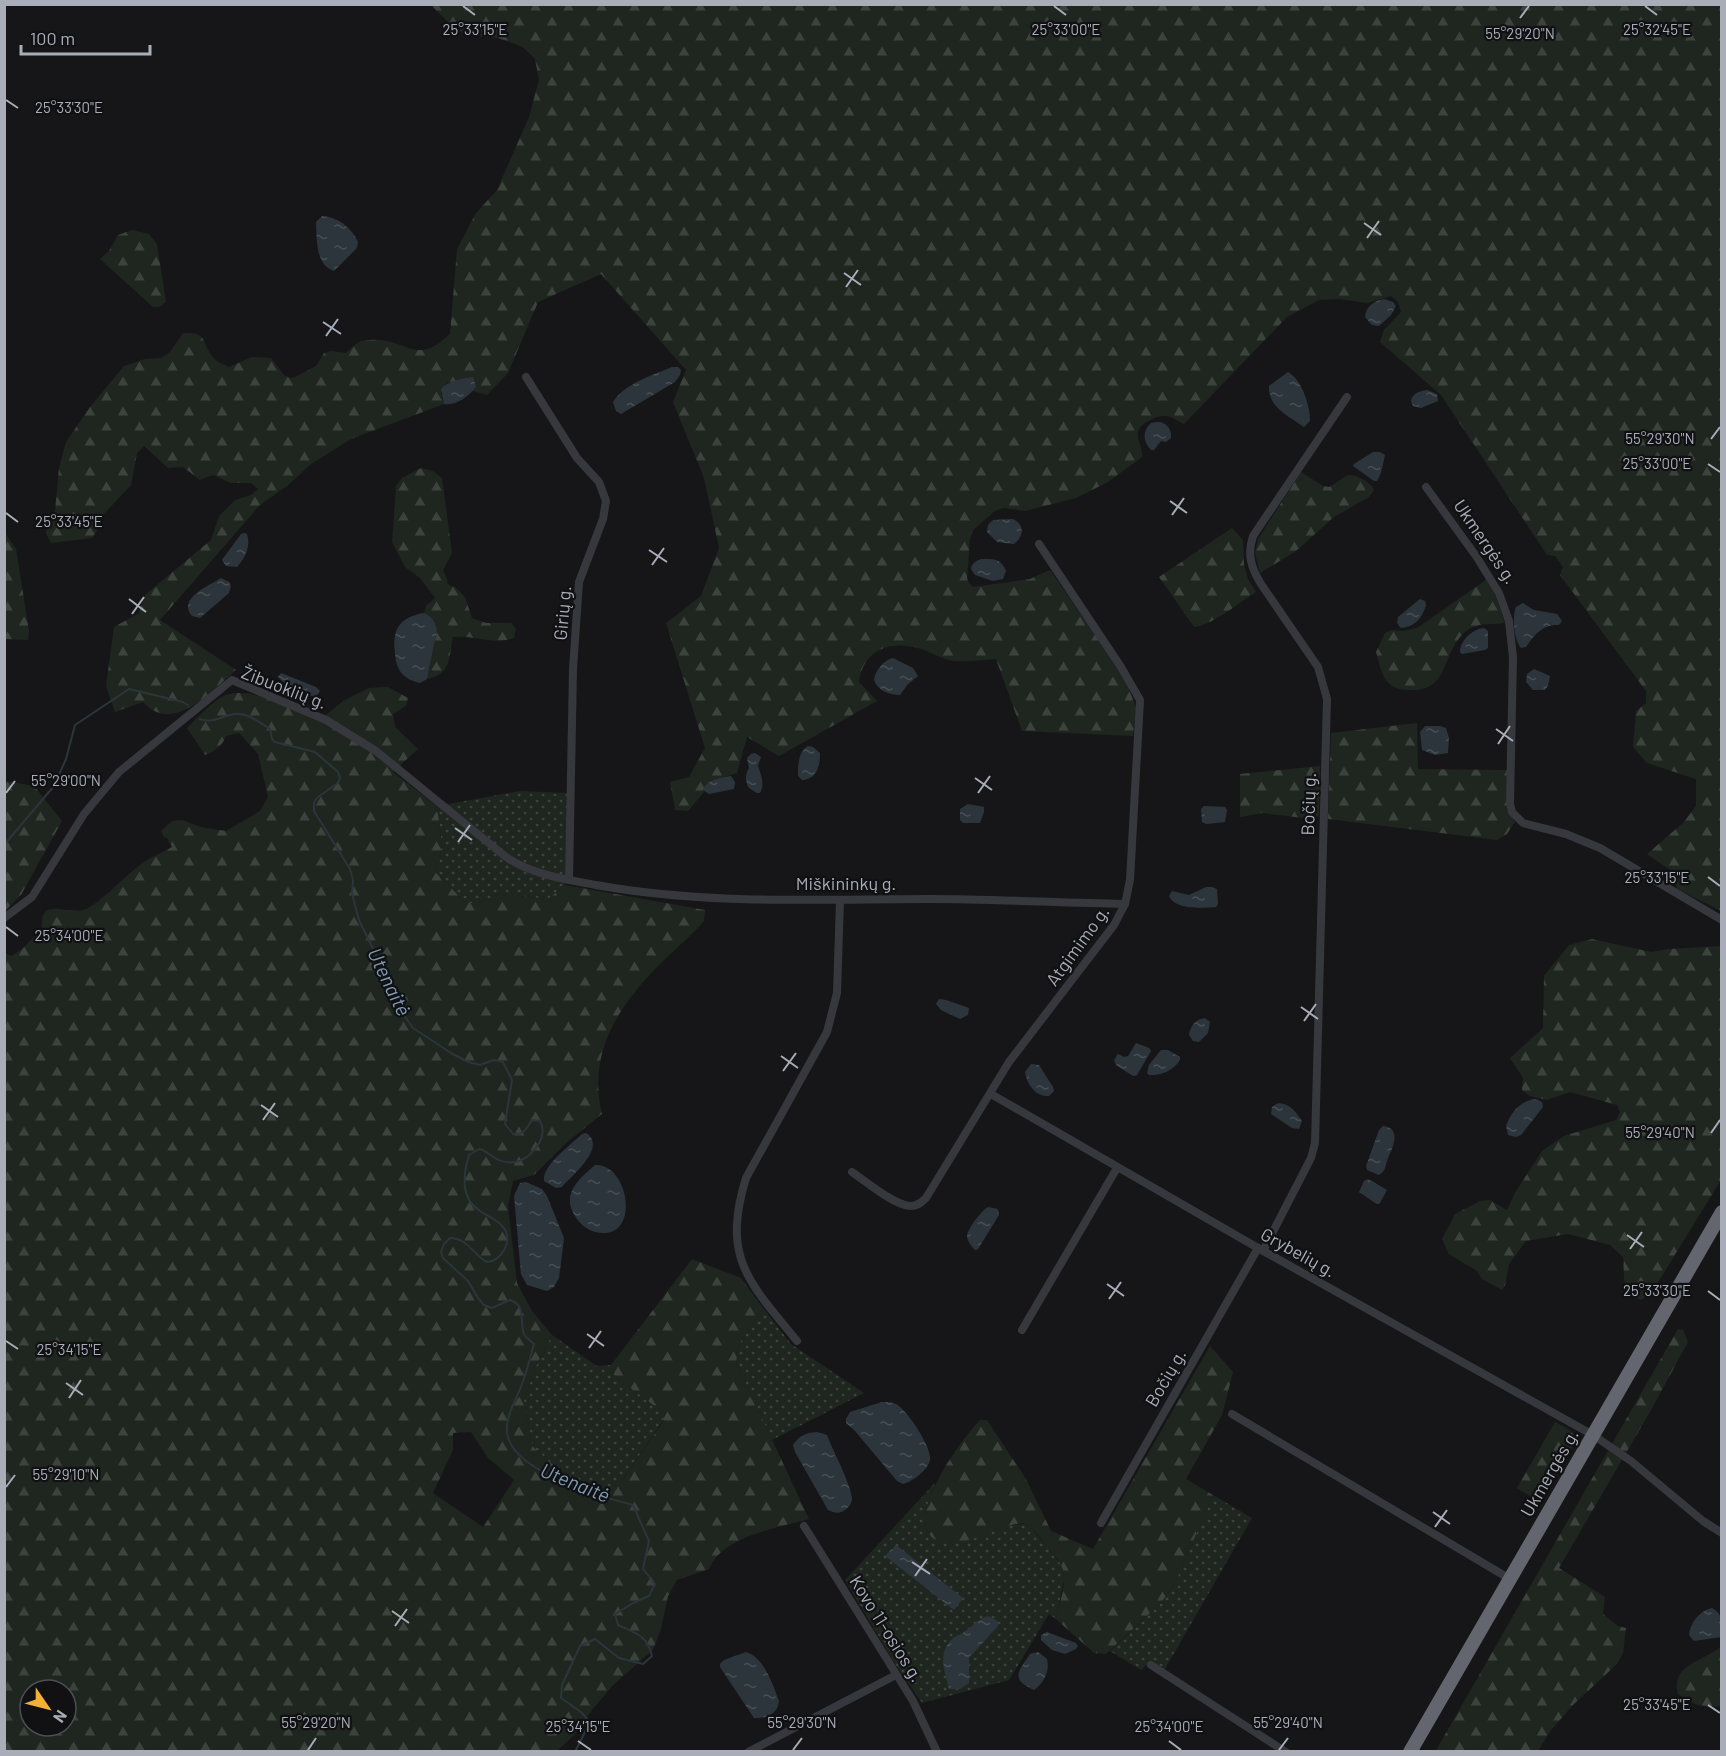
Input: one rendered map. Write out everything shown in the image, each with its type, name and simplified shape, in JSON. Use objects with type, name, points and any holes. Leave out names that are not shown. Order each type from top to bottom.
[{"type":"highway","name":"Ukmergės g.","points":[[1410,1752],[1722,1212]]},
{"type":"street","name":"Girių g.","points":[[526,377],[577,458],[599,482],[606,501],[603,519],[579,582],[573,669],[569,880]]},
{"type":"street","name":"Bočių g.","points":[[1101,1524],[1260,1249],[1311,1158],[1315,1143],[1327,699],[1318,667],[1254,573],[1249,554],[1253,536],[1347,397]]},
{"type":"street","name":"Ukmergės g.","points":[[1426,487],[1499,593],[1509,621],[1513,657],[1510,803],[1512,812],[1523,823],[1566,834],[1600,848],[1722,920]]},
{"type":"street","name":"Atgimimo g.","points":[[852,1172],[901,1204],[911,1206],[920,1204],[926,1198],[1009,1062],[1114,925],[1125,904],[1130,880],[1140,700],[1121,667],[1039,544]]},
{"type":"street","name":"Žibuoklių g.","points":[[4,918],[32,897],[84,814],[119,772],[232,680],[326,720],[376,751],[522,868],[569,880]]},
{"type":"street","name":"Miškininkų g.","points":[[569,880],[668,896],[1125,904]]},
{"type":"street","points":[[797,1341],[749,1280],[737,1245],[737,1222],[740,1197],[746,1178],[827,1032],[837,993],[840,900]]},
{"type":"street","name":"Grybelių g.","points":[[991,1094],[1117,1168],[1593,1435],[1631,1461],[1703,1521],[1722,1533]]},
{"type":"street","points":[[1022,1330],[1117,1168]]},
{"type":"street","points":[[1232,1414],[1510,1579]]},
{"type":"street","name":"Kovo 11-osios g.","points":[[804,1526],[913,1701],[937,1752]]},
{"type":"street","points":[[1151,1665],[1286,1752]]},
{"type":"street","points":[[748,1752],[896,1675]]},
{"type":"green space","points":[[431,5],[1721,5],[1721,911],[1677,889],[1673,872],[1647,854],[1683,823],[1696,806],[1696,779],[1647,763],[1633,747],[1636,711],[1646,703],[1646,691],[1560,575],[1563,567],[1555,556],[1547,555],[1441,395],[1380,342],[1384,330],[1401,312],[1398,302],[1391,296],[1367,303],[1340,299],[1319,300],[1287,317],[1184,424],[1162,416],[1149,420],[1142,426],[1138,436],[1142,457],[1108,482],[1076,498],[1025,511],[1004,508],[995,511],[974,529],[970,539],[967,578],[969,583],[973,587],[1030,579],[1050,570],[1125,678],[1136,708],[1133,736],[1022,731],[996,659],[954,661],[918,648],[897,645],[879,650],[872,655],[861,671],[859,682],[877,701],[779,756],[747,737],[737,773],[722,778],[703,790],[704,792],[688,811],[675,810],[670,782],[689,777],[705,748],[666,623],[701,596],[719,548],[704,478],[673,402],[686,370],[601,274],[538,302],[508,373],[487,395],[473,391],[476,387],[467,378],[447,383],[441,393],[444,404],[351,439],[311,464],[287,486],[260,505],[160,620],[236,670],[204,698],[179,712],[167,714],[155,711],[143,702],[115,712],[106,686],[114,627],[139,613],[145,595],[211,540],[219,516],[235,500],[251,495],[258,489],[251,483],[231,483],[213,475],[200,480],[183,467],[168,468],[144,446],[137,453],[131,485],[100,518],[97,531],[92,538],[51,543],[46,533],[47,524],[55,511],[59,468],[66,442],[90,407],[124,366],[145,359],[161,358],[170,352],[183,333],[197,334],[203,338],[214,358],[229,367],[252,357],[271,358],[284,375],[290,378],[316,366],[324,353],[331,351],[346,353],[361,341],[383,340],[419,350],[438,344],[450,334],[457,249],[476,213],[497,190],[529,117],[539,80],[535,59],[523,47],[498,38],[457,31]]},
{"type":"green space","points":[[132,230],[149,234],[157,244],[166,302],[159,307],[153,307],[100,259],[109,251],[118,235]]},
{"type":"green space","points":[[421,468],[433,471],[442,478],[452,553],[443,570],[447,583],[454,586],[465,597],[472,618],[486,623],[511,623],[516,629],[514,638],[499,641],[453,637],[445,669],[435,677],[427,679],[437,630],[433,620],[424,613],[426,606],[435,598],[420,578],[405,567],[392,542],[396,486],[402,478]]},
{"type":"green space","points":[[1301,472],[1323,486],[1329,487],[1345,476],[1353,475],[1367,482],[1374,490],[1369,497],[1334,517],[1296,551],[1260,573],[1255,553],[1258,539]]},
{"type":"green space","points":[[1232,528],[1243,540],[1244,565],[1248,579],[1256,592],[1217,618],[1194,627],[1159,577]]},
{"type":"green space","points":[[5,533],[16,549],[29,631],[28,640],[5,639]]},
{"type":"green space","points":[[1486,580],[1495,594],[1505,623],[1479,625],[1465,632],[1451,651],[1438,679],[1431,685],[1422,689],[1408,690],[1388,683],[1382,673],[1376,652],[1385,633],[1391,630],[1403,631],[1417,628]]},
{"type":"green space","points":[[388,687],[408,698],[406,706],[393,714],[395,727],[418,749],[393,772],[437,806],[442,845],[436,873],[466,903],[477,903],[500,894],[548,899],[565,885],[705,910],[704,921],[646,979],[620,1013],[610,1031],[599,1070],[602,1114],[566,1143],[534,1175],[513,1181],[508,1206],[517,1283],[532,1311],[552,1335],[536,1366],[524,1400],[532,1446],[552,1464],[590,1489],[607,1494],[616,1489],[663,1422],[665,1414],[614,1375],[611,1365],[692,1259],[741,1278],[763,1308],[739,1344],[736,1362],[809,1519],[767,1530],[738,1541],[716,1558],[709,1569],[677,1580],[668,1596],[661,1629],[653,1650],[613,1685],[574,1735],[557,1751],[5,1751],[4,953],[12,956],[42,929],[42,918],[45,912],[50,909],[79,911],[86,909],[144,862],[172,847],[161,831],[172,821],[182,820],[201,827],[226,831],[260,811],[268,797],[258,754],[239,733],[226,736],[218,748],[205,755],[187,728],[217,701],[226,695],[248,694],[273,701],[319,721],[343,701],[369,688]],"holes":[[[471,1432],[488,1458],[514,1480],[483,1527],[433,1493],[453,1450],[453,1433]]]},
{"type":"green space","points":[[1417,723],[1418,769],[1508,770],[1508,804],[1515,822],[1507,834],[1497,840],[1328,819],[1331,733]]},
{"type":"green space","points":[[1320,766],[1319,816],[1312,819],[1262,813],[1240,817],[1240,774]]},
{"type":"green space","points":[[6,781],[34,786],[62,821],[21,895],[5,911]]},
{"type":"green space","points":[[520,791],[568,793],[565,885],[548,899],[500,894],[477,903],[466,903],[436,873],[442,845],[437,806]]},
{"type":"green space","points":[[1592,939],[1651,952],[1721,946],[1721,1180],[1652,1292],[1641,1300],[1627,1288],[1623,1257],[1610,1245],[1568,1234],[1526,1241],[1509,1264],[1505,1286],[1502,1290],[1482,1279],[1477,1271],[1449,1254],[1442,1239],[1455,1214],[1480,1201],[1490,1200],[1507,1210],[1542,1151],[1564,1136],[1616,1120],[1620,1112],[1617,1105],[1570,1092],[1547,1100],[1530,1096],[1522,1090],[1523,1078],[1510,1058],[1543,1028],[1544,976],[1569,945]]},
{"type":"green space","points":[[763,1308],[791,1344],[864,1393],[772,1440],[736,1362],[739,1344]]},
{"type":"green space","points":[[1678,1329],[1683,1330],[1688,1342],[1559,1568],[1605,1597],[1603,1614],[1618,1626],[1626,1628],[1623,1653],[1617,1664],[1574,1704],[1551,1730],[1538,1751],[1435,1752]]},
{"type":"green space","points":[[552,1335],[597,1366],[611,1365],[614,1375],[665,1414],[663,1421],[616,1489],[607,1494],[590,1489],[552,1464],[532,1446],[524,1400],[536,1366]]},
{"type":"green space","points":[[1210,1346],[1233,1372],[1222,1415],[1186,1479],[1213,1495],[1175,1583],[1161,1603],[1106,1654],[1094,1653],[1056,1619],[1063,1592],[1063,1571],[1060,1562],[1032,1528],[1025,1524],[1018,1524],[955,1543],[946,1543],[931,1536],[925,1523],[927,1505],[935,1485],[971,1430],[980,1420],[987,1420],[1026,1479],[1051,1531],[1093,1549]]},
{"type":"green space","points":[[1555,1422],[1571,1431],[1576,1441],[1540,1502],[1517,1488]]},
{"type":"green space","points":[[935,1483],[925,1520],[927,1532],[1025,1524],[1031,1527],[1063,1567],[1064,1579],[1056,1619],[1049,1614],[1009,1680],[922,1703],[896,1665],[845,1580]]},
{"type":"green space","points":[[1213,1495],[1252,1518],[1165,1669],[1150,1661],[1141,1670],[1110,1651],[1161,1603],[1175,1583]]},
{"type":"green space","points":[[1721,1647],[1721,1706],[1698,1705],[1678,1694],[1677,1684],[1683,1670]]},
{"type":"water","points":[[322,216],[333,218],[343,224],[358,242],[357,248],[334,271],[323,263],[318,250],[316,222]]},
{"type":"water","points":[[1384,299],[1393,302],[1396,306],[1391,315],[1379,326],[1372,325],[1365,317],[1367,310],[1374,303]]},
{"type":"water","points":[[672,367],[678,367],[681,370],[675,382],[621,414],[616,411],[613,402],[624,390]]},
{"type":"water","points":[[1288,372],[1301,387],[1307,401],[1310,421],[1304,427],[1280,410],[1272,400],[1269,386]]},
{"type":"water","points":[[473,377],[476,387],[470,394],[458,402],[444,404],[441,389],[444,386],[456,380]]},
{"type":"water","points":[[1427,390],[1437,394],[1438,401],[1421,408],[1413,406],[1411,401],[1413,396]]},
{"type":"water","points":[[1158,422],[1168,427],[1171,438],[1166,442],[1161,441],[1154,450],[1151,450],[1145,440],[1145,433],[1151,423]]},
{"type":"water","points":[[1373,452],[1385,455],[1377,481],[1353,466]]},
{"type":"water","points":[[1013,519],[1020,524],[1022,531],[1020,538],[1014,544],[997,542],[987,532],[988,525],[993,520]]},
{"type":"water","points":[[244,533],[247,534],[248,543],[245,556],[237,567],[226,566],[222,560]]},
{"type":"water","points":[[981,559],[999,561],[1006,571],[1003,579],[993,581],[975,575],[971,569],[975,562]]},
{"type":"water","points":[[221,578],[229,582],[231,586],[229,593],[200,618],[192,616],[188,610],[191,598]]},
{"type":"water","points":[[1420,599],[1425,601],[1426,605],[1420,618],[1414,624],[1401,628],[1397,623],[1398,617]]},
{"type":"water","points":[[1523,603],[1534,610],[1557,614],[1562,621],[1559,625],[1544,628],[1526,647],[1521,648],[1515,634],[1514,616],[1516,607]]},
{"type":"water","points":[[424,613],[430,616],[437,630],[427,679],[420,683],[409,679],[399,669],[394,645],[396,631],[403,621]]},
{"type":"water","points":[[1484,628],[1488,631],[1488,648],[1462,654],[1460,652],[1464,640],[1471,633]]},
{"type":"water","points":[[893,658],[913,668],[918,676],[900,695],[884,691],[874,680],[880,666]]},
{"type":"water","points":[[1534,669],[1550,676],[1545,690],[1533,690],[1526,682],[1527,674]]},
{"type":"water","points":[[281,673],[316,687],[320,691],[316,697],[295,690],[278,677]]},
{"type":"water","points":[[1425,726],[1446,728],[1449,738],[1448,753],[1435,755],[1422,750],[1420,732]]},
{"type":"water","points":[[808,746],[820,753],[819,763],[817,771],[811,777],[802,780],[798,776],[799,759]]},
{"type":"water","points":[[755,753],[761,757],[758,766],[762,783],[760,793],[749,788],[746,780],[749,768],[747,758]]},
{"type":"water","points":[[731,776],[735,782],[734,789],[709,794],[703,790],[711,781]]},
{"type":"water","points":[[968,804],[984,807],[980,823],[963,823],[960,820],[960,809]]},
{"type":"water","points":[[1204,806],[1225,807],[1227,810],[1225,822],[1206,824],[1202,822],[1201,809]]},
{"type":"water","points":[[1206,887],[1217,889],[1218,904],[1216,907],[1183,906],[1172,901],[1169,896],[1172,891],[1189,895]]},
{"type":"water","points":[[939,999],[969,1008],[968,1015],[960,1019],[941,1010],[936,1004]]},
{"type":"water","points":[[1205,1018],[1210,1022],[1208,1033],[1199,1042],[1193,1041],[1189,1035],[1191,1029],[1196,1021]]},
{"type":"water","points":[[1136,1043],[1151,1051],[1137,1075],[1133,1076],[1116,1065],[1114,1060],[1118,1054],[1128,1056]]},
{"type":"water","points":[[1161,1050],[1168,1050],[1180,1057],[1180,1060],[1167,1072],[1149,1075],[1147,1073],[1149,1065]]},
{"type":"water","points":[[1031,1064],[1039,1065],[1053,1087],[1054,1091],[1049,1096],[1036,1092],[1030,1085],[1025,1072]]},
{"type":"water","points":[[1536,1099],[1542,1102],[1543,1107],[1521,1135],[1516,1137],[1508,1135],[1506,1126],[1514,1112],[1521,1104]]},
{"type":"water","points":[[1278,1103],[1289,1106],[1295,1111],[1302,1121],[1299,1129],[1292,1128],[1271,1114],[1272,1107]]},
{"type":"water","points":[[1383,1126],[1392,1130],[1394,1139],[1385,1168],[1379,1175],[1367,1170],[1366,1166],[1379,1130]]},
{"type":"water","points":[[586,1133],[592,1139],[593,1146],[591,1153],[580,1168],[562,1187],[556,1188],[544,1181],[552,1162],[582,1134]]},
{"type":"water","points":[[595,1165],[607,1167],[616,1176],[623,1188],[626,1201],[625,1215],[620,1226],[610,1232],[595,1232],[585,1227],[577,1219],[570,1203],[573,1189]]},
{"type":"water","points":[[1368,1179],[1387,1190],[1380,1203],[1377,1204],[1359,1192],[1364,1181]]},
{"type":"water","points":[[526,1182],[542,1189],[547,1196],[564,1238],[559,1278],[554,1287],[547,1291],[527,1285],[521,1274],[514,1196],[520,1183]]},
{"type":"water","points":[[988,1207],[998,1209],[999,1215],[978,1249],[975,1250],[968,1240],[969,1229]]},
{"type":"water","points":[[882,1402],[896,1404],[906,1413],[918,1429],[930,1454],[929,1464],[907,1483],[897,1481],[846,1423],[850,1412]]},
{"type":"water","points":[[817,1432],[827,1435],[851,1491],[851,1503],[841,1512],[828,1510],[795,1452],[793,1445],[798,1439],[806,1434]]},
{"type":"water","points":[[896,1545],[963,1598],[954,1610],[885,1556]]},
{"type":"water","points":[[1712,1608],[1719,1613],[1722,1624],[1721,1637],[1694,1641],[1689,1635],[1693,1622],[1703,1612]]},
{"type":"water","points":[[988,1616],[998,1621],[998,1626],[969,1658],[969,1683],[960,1689],[949,1689],[943,1663],[947,1645],[953,1638]]},
{"type":"water","points":[[1047,1632],[1076,1643],[1078,1646],[1065,1654],[1052,1650],[1041,1640],[1041,1635]]},
{"type":"water","points":[[746,1652],[763,1665],[779,1701],[774,1712],[763,1718],[754,1718],[720,1667],[724,1660]]},
{"type":"water","points":[[1038,1652],[1047,1659],[1048,1668],[1041,1684],[1034,1690],[1019,1679],[1019,1675],[1030,1654]]},
{"type":"waterway","name":"Utenaitė","points":[[4,845],[54,786],[66,759],[75,725],[129,689],[188,705]]},
{"type":"waterway","name":"Utenaitė","points":[[200,719],[213,720],[234,714],[248,716],[270,729],[275,742],[315,752],[338,772],[340,778],[338,783],[318,797],[314,802],[314,811],[350,869],[353,880],[352,894],[359,920],[403,1014],[413,1028],[468,1062],[480,1065],[494,1060],[503,1062],[512,1080],[505,1124],[513,1134],[522,1132],[532,1120],[540,1121],[542,1132],[539,1143],[520,1161],[502,1161],[479,1149],[469,1155],[465,1170],[466,1193],[474,1206],[498,1222],[506,1232],[507,1244],[502,1254],[487,1262],[466,1244],[450,1238],[444,1244],[441,1252],[443,1258],[468,1281],[484,1305],[492,1308],[510,1300],[519,1306],[524,1334],[534,1344],[524,1379],[508,1420],[507,1432],[512,1446],[523,1459],[559,1480],[600,1496],[633,1505],[649,1541],[643,1569],[655,1584],[649,1596],[615,1614],[618,1625],[644,1639],[652,1656],[643,1664],[619,1658],[595,1639],[580,1646],[562,1685],[561,1698],[581,1712],[590,1722],[575,1752]]}]
